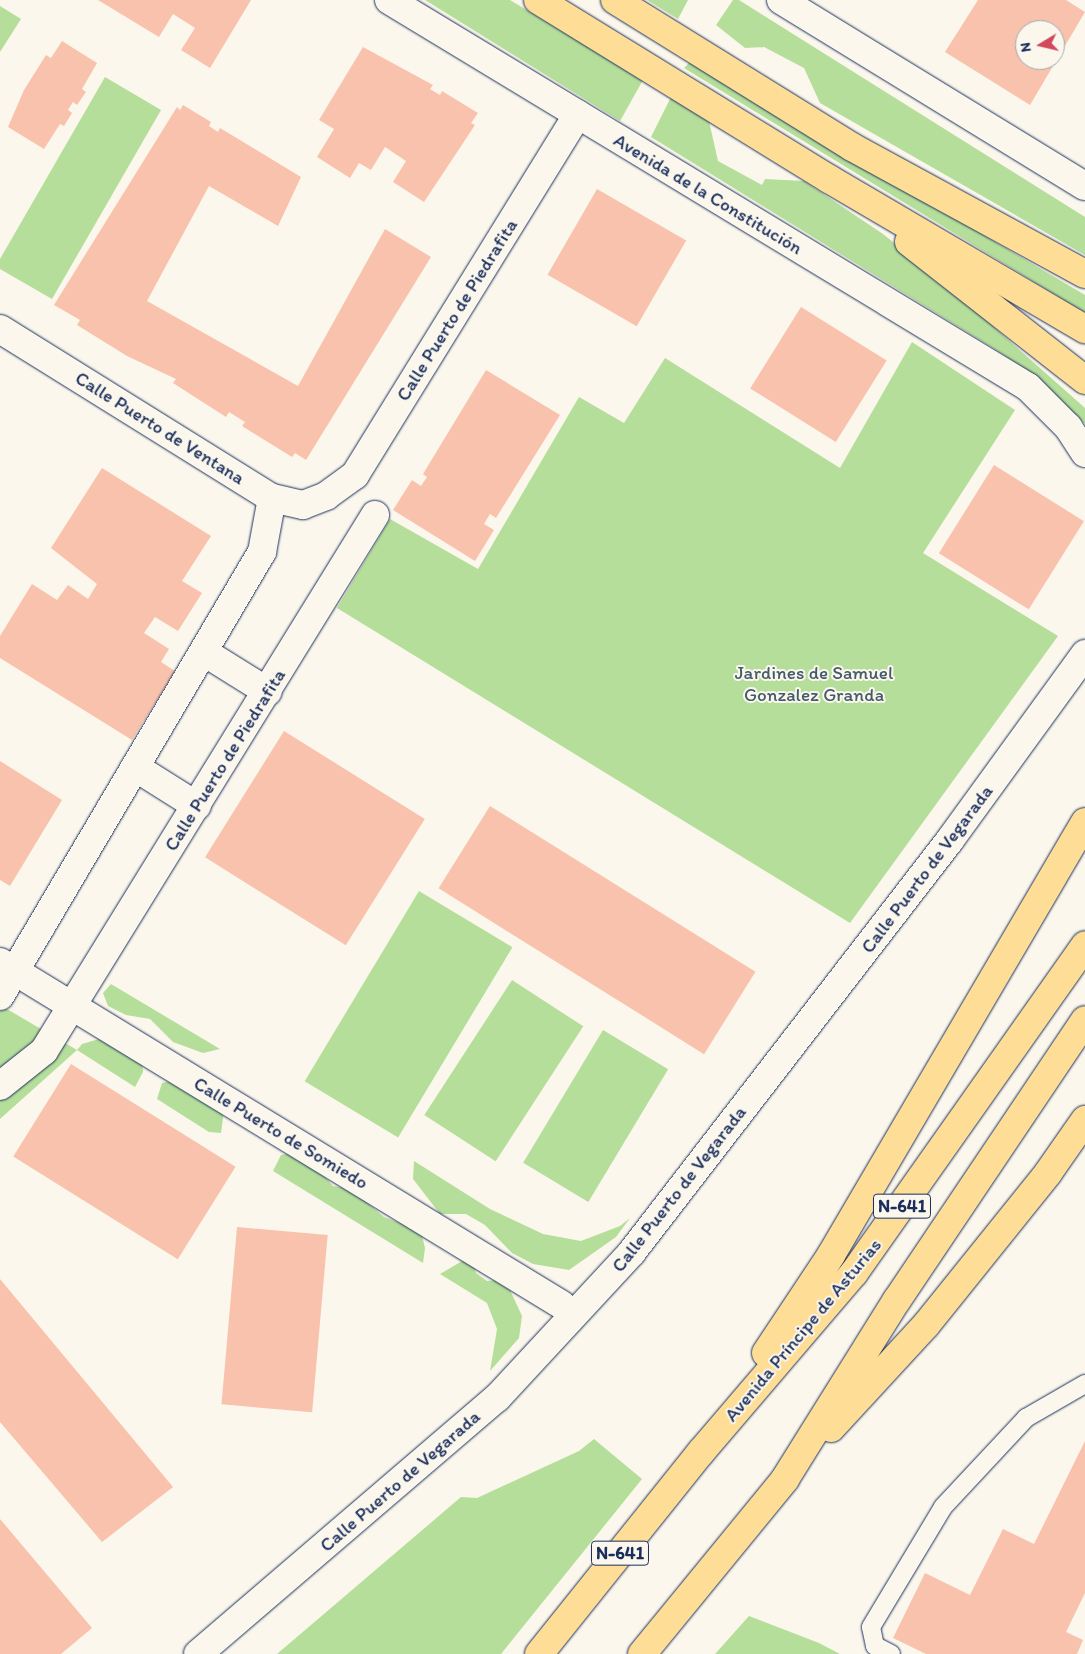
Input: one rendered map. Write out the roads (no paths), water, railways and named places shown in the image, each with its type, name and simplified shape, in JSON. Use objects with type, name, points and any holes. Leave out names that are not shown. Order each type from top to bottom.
[{"type":"main road","points":[[538,0],[829,179],[1085,329]]},
{"type":"main road","points":[[615,0],[852,147],[1085,274]]},
{"type":"main road","points":[[829,179],[1085,380]]},
{"type":"main road","points":[[701,1452],[831,1255],[1085,822]]},
{"type":"main road","name":"Avenida Príncipe de Asturias","points":[[539,1654],[701,1452],[854,1272],[1085,945]]},
{"type":"main road","name":"N-641","points":[[642,1654],[785,1479],[897,1300],[1085,1020]]},
{"type":"main road","points":[[785,1479],[926,1325],[1048,1173],[1085,1120]]},
{"type":"street","name":"Avenida de la Constitución","points":[[389,0],[1028,387],[1068,427],[1085,453]]},
{"type":"street","points":[[781,0],[1085,186]]},
{"type":"street","name":"Calle Puerto de Piedrafita","points":[[326,496],[356,475],[578,114]]},
{"type":"street","name":"Calle Puerto de Ventana","points":[[0,329],[272,498],[303,505],[326,496]]},
{"type":"street","points":[[0,996],[8,966],[135,767],[262,552],[272,498]]},
{"type":"street","name":"Calle Puerto de Piedrafita","points":[[0,1086],[44,1051],[268,692],[375,515]]},
{"type":"street","points":[[204,652],[268,692]]},
{"type":"street","name":"Calle Puerto de Vegarada","points":[[198,1654],[497,1398],[632,1252],[950,840],[1085,654]]},
{"type":"street","points":[[135,767],[197,806]]},
{"type":"street","name":"Calle Puerto de Somiedo","points":[[8,966],[562,1305]]},
{"type":"lane","points":[[891,1654],[875,1646],[870,1627],[943,1507],[1026,1418],[1085,1384]]},
{"type":"park label","name":"Jardines de Samuel Gonzalez Granda","points":[[814,684]]}]
